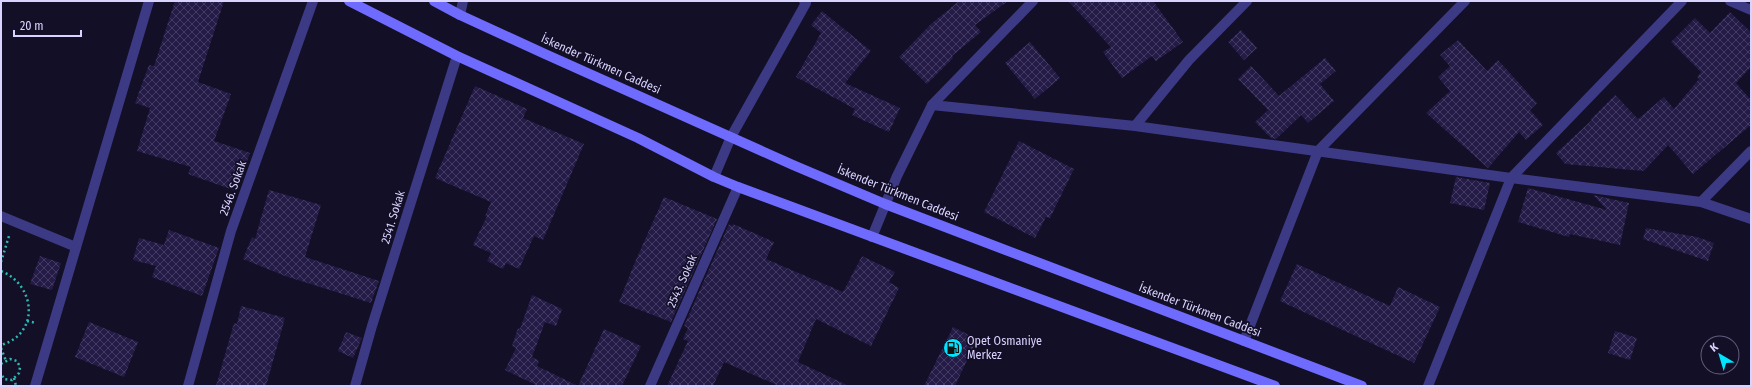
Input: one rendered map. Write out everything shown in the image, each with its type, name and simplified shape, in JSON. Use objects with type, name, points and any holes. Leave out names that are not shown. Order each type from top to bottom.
[{"type":"main road","points":[[349,1],[458,56],[638,138],[714,177],[738,187],[1275,386]]},
{"type":"main road","name":"İskender Türkmen Caddesi","points":[[434,1],[460,15],[731,137],[885,204],[1362,386]]},
{"type":"street","points":[[35,386],[149,1]]},
{"type":"street","name":"2546. Sokak","points":[[188,386],[232,231],[313,1]]},
{"type":"street","points":[[460,15],[463,1]]},
{"type":"street","points":[[872,237],[897,176],[932,105],[1033,1]]},
{"type":"street","points":[[1135,126],[1189,60],[1247,1]]},
{"type":"street","points":[[1244,341],[1318,151],[1465,1]]},
{"type":"street","points":[[1428,386],[1511,178],[1682,1]]},
{"type":"street","points":[[1730,1],[1751,10]]},
{"type":"street","points":[[714,177],[731,137],[806,2]]},
{"type":"street","name":"2541. Sokak","points":[[355,386],[372,326],[458,56]]},
{"type":"street","points":[[932,105],[1135,126],[1511,178],[1701,202],[1751,219]]},
{"type":"street","points":[[1701,202],[1751,151]]},
{"type":"street","name":"2543. Sokak","points":[[650,386],[738,187]]},
{"type":"street","points":[[1,216],[76,247]]},
{"type":"path","points":[[5,233],[16,237]]},
{"type":"path","points":[[1,262],[9,235]]},
{"type":"path","points":[[1,271],[10,275],[20,284],[27,294],[29,308],[27,321],[20,333],[10,342],[1,345]]},
{"type":"path","points":[[1,348],[6,361]]},
{"type":"path","points":[[1,364],[10,359],[17,361],[20,366],[19,373],[12,380],[4,379],[1,372]]},
{"type":"path","points":[[14,378],[16,386]]},
{"type":"building","points":[[175,1],[224,1],[198,82],[231,94],[214,141],[250,153],[236,191],[188,174],[191,167],[137,151],[150,108],[135,103],[149,65],[154,66]]},
{"type":"building","points":[[959,1],[1008,1],[975,25],[981,32],[952,56],[953,58],[927,84],[899,57],[931,24]]},
{"type":"building","points":[[1068,1],[1153,1],[1183,42],[1156,61],[1152,56],[1122,78],[1103,52],[1111,47]]},
{"type":"building","points":[[822,11],[871,51],[845,83],[900,108],[889,132],[852,115],[855,109],[796,77],[821,33],[811,25]]},
{"type":"building","points":[[1730,12],[1751,32],[1751,67],[1736,83],[1751,100],[1751,125],[1693,174],[1668,145],[1644,171],[1565,164],[1556,153],[1592,120],[1591,119],[1615,95],[1638,119],[1664,97],[1674,109],[1699,79],[1697,77],[1701,72],[1671,42],[1695,18],[1710,33]]},
{"type":"building","points":[[1241,30],[1257,48],[1244,60],[1228,42]]},
{"type":"building","points":[[1458,40],[1487,71],[1498,60],[1537,103],[1530,110],[1543,125],[1526,140],[1519,132],[1488,168],[1426,113],[1450,91],[1438,77],[1450,66],[1440,55]]},
{"type":"building","points":[[1030,42],[1060,78],[1035,99],[1005,63]]},
{"type":"building","points":[[1325,58],[1336,71],[1320,84],[1334,101],[1308,123],[1301,115],[1276,139],[1271,138],[1255,122],[1268,110],[1238,79],[1251,66],[1279,96]]},
{"type":"building","points":[[475,86],[527,109],[523,118],[584,144],[543,240],[534,236],[519,269],[506,263],[503,269],[487,261],[491,253],[473,245],[487,216],[485,216],[491,202],[435,178]]},
{"type":"building","points":[[1019,141],[1074,169],[1050,218],[1046,217],[1035,238],[984,212]]},
{"type":"building","points":[[1456,177],[1490,183],[1484,210],[1450,203]]},
{"type":"building","points":[[1528,188],[1607,210],[1593,195],[1629,203],[1620,245],[1570,234],[1569,237],[1518,222]]},
{"type":"building","points":[[269,190],[321,205],[305,257],[379,281],[371,303],[285,276],[243,259],[252,237],[255,239]]},
{"type":"building","points":[[664,197],[717,219],[671,322],[619,302]]},
{"type":"building","points":[[729,224],[732,226],[733,224],[774,242],[766,259],[843,292],[862,256],[895,272],[889,282],[899,288],[871,346],[816,319],[798,362],[849,386],[779,386],[724,362],[713,386],[667,386],[688,341],[683,339],[688,328],[684,326]]},
{"type":"building","points":[[1646,228],[1697,237],[1714,243],[1708,261],[1643,239]]},
{"type":"building","points":[[169,230],[219,248],[202,296],[152,277],[156,266],[133,260],[139,238],[164,245]]},
{"type":"building","points":[[40,256],[61,263],[52,290],[30,284]]},
{"type":"building","points":[[1297,264],[1390,306],[1398,287],[1440,307],[1414,363],[1280,301]]},
{"type":"building","points":[[532,295],[562,309],[556,326],[545,322],[532,357],[539,361],[537,366],[578,386],[538,386],[505,370],[516,348],[512,346],[518,328],[520,329]]},
{"type":"building","points":[[241,306],[285,318],[266,386],[216,386],[234,323],[237,324]]},
{"type":"building","points":[[89,322],[138,342],[124,377],[75,357]]},
{"type":"building","points":[[953,327],[977,339],[955,386],[924,386]]},
{"type":"building","points":[[604,329],[641,346],[622,386],[578,386]]},
{"type":"building","points":[[1615,331],[1637,338],[1630,360],[1608,353]]},
{"type":"building","points":[[346,332],[362,338],[353,358],[338,351]]},
{"type":"place","name":"Opet Osmaniye Merkez","points":[[953,348]]}]
